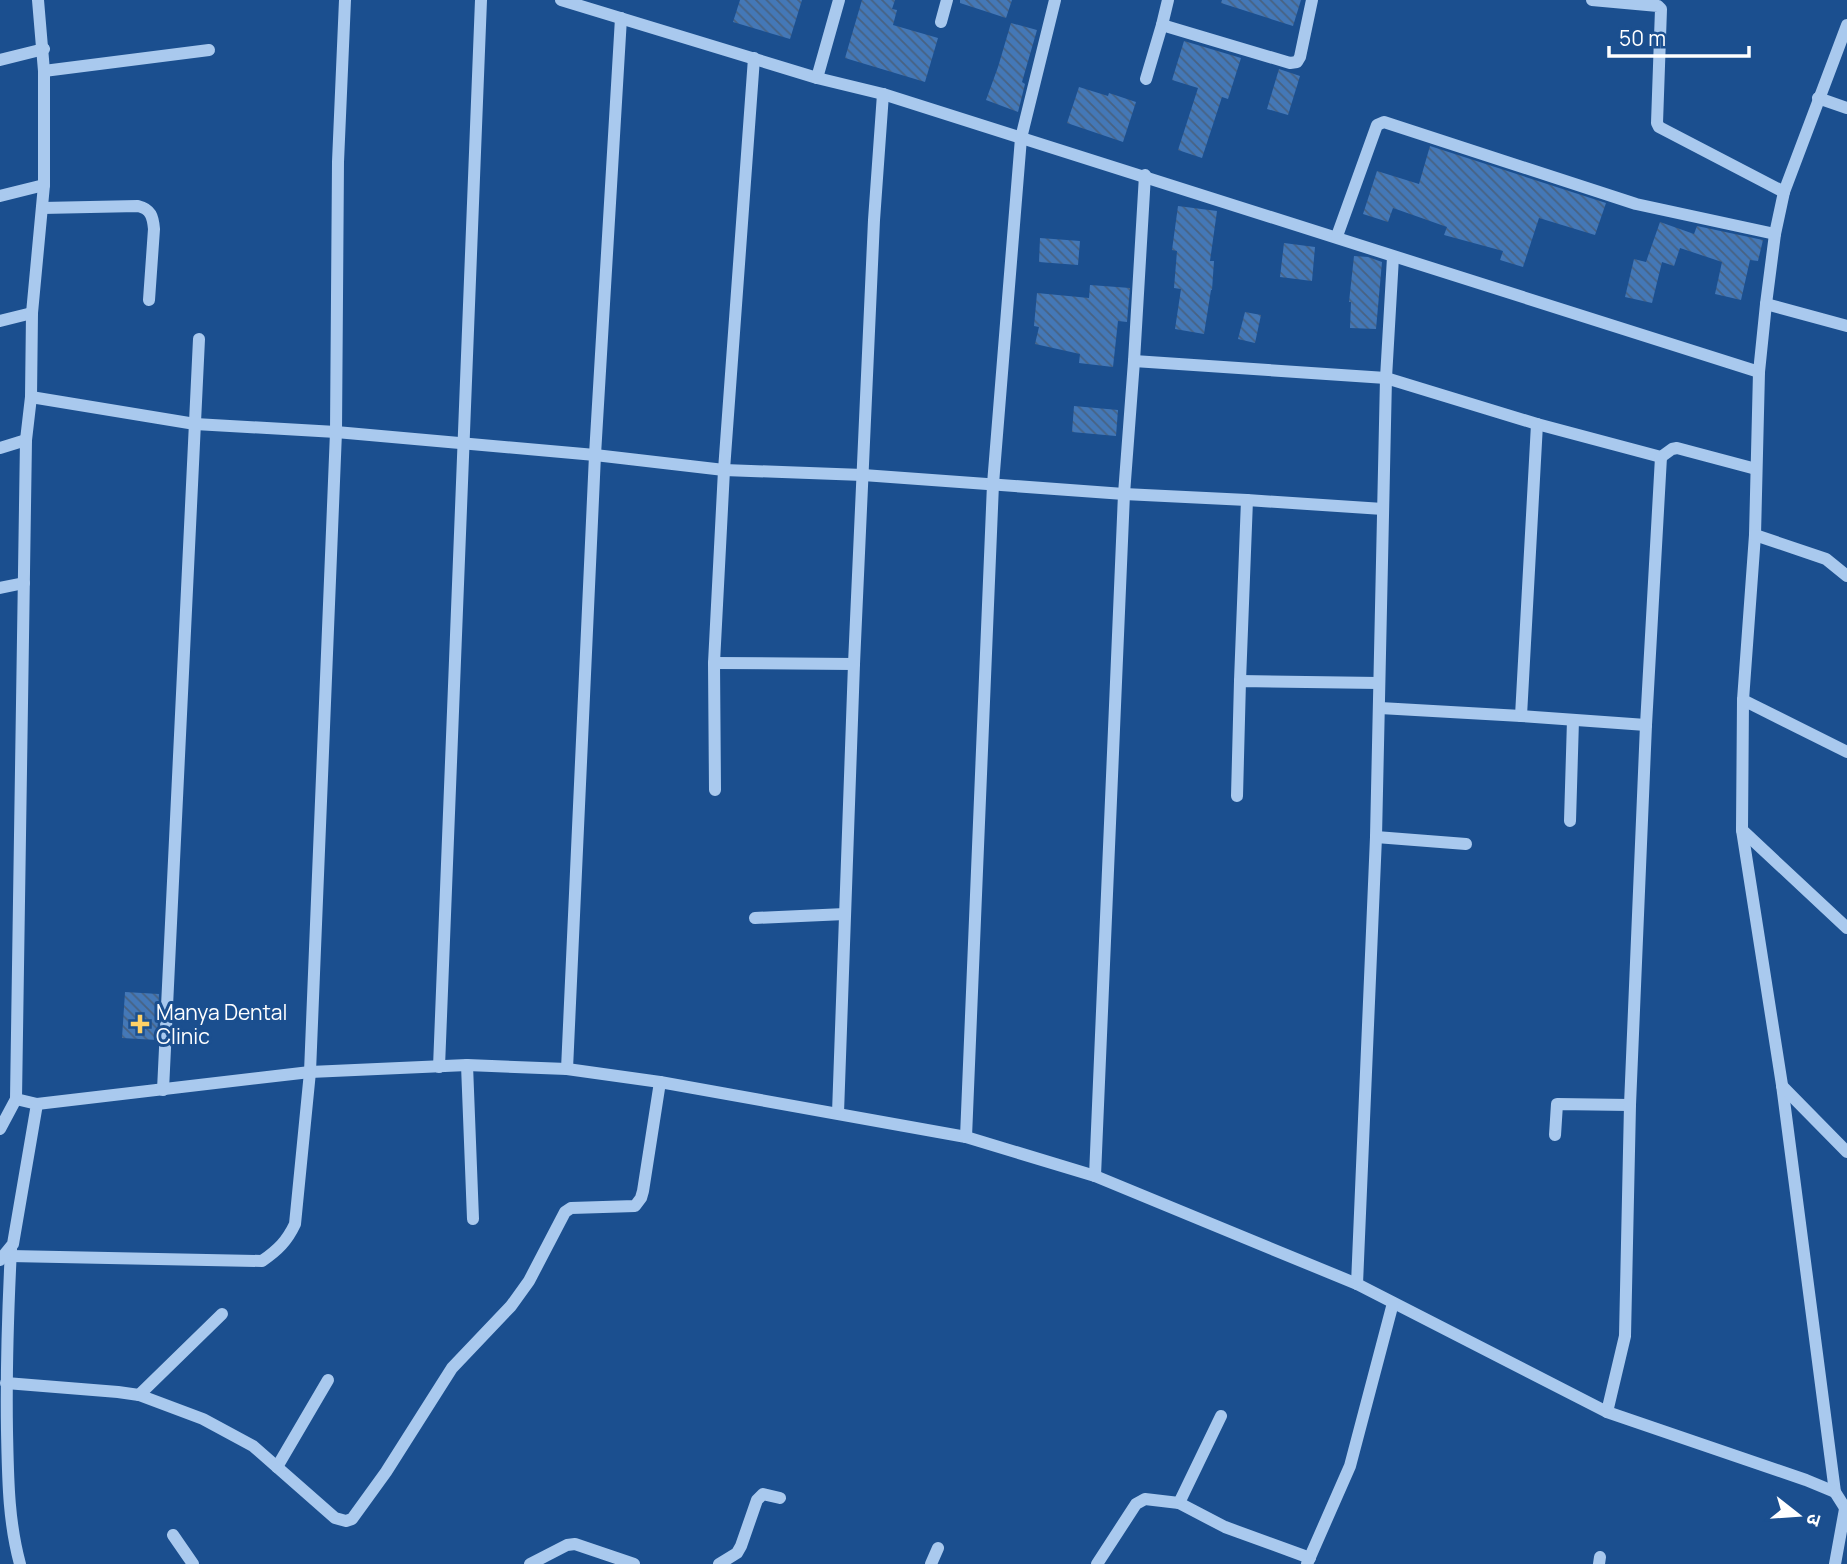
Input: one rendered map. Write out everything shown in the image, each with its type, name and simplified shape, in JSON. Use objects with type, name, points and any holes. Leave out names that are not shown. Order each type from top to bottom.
[{"type":"street","points":[[0,1129],[16,1099],[26,440],[44,185],[44,49],[38,0]]},
{"type":"street","points":[[7,1255],[262,1261],[284,1244],[295,1224],[310,1072],[337,432],[338,162],[345,0]]},
{"type":"street","points":[[439,1067],[481,0]]},
{"type":"street","points":[[561,0],[817,78],[883,94],[1759,372]]},
{"type":"street","points":[[817,78],[839,0]]},
{"type":"street","points":[[941,22],[947,0]]},
{"type":"street","points":[[966,1137],[993,484],[1021,138],[1055,0]]},
{"type":"street","points":[[1146,79],[1168,0]]},
{"type":"street","points":[[1161,25],[1290,63],[1297,62],[1312,0]]},
{"type":"street","points":[[1592,0],[1658,6],[1661,9],[1659,127],[1784,192]]},
{"type":"street","points":[[567,1069],[595,455],[621,18]]},
{"type":"street","points":[[1835,1564],[1846,1510],[1835,1492],[1782,1086],[1742,830],[1743,700],[1755,535],[1759,372],[1776,234],[1784,192],[1847,25]]},
{"type":"street","points":[[0,60],[44,49]]},
{"type":"street","points":[[44,71],[209,50]]},
{"type":"street","points":[[715,790],[714,663],[724,470],[754,58]]},
{"type":"street","points":[[838,1113],[854,664],[874,220],[883,94]]},
{"type":"street","points":[[1818,98],[1847,108]]},
{"type":"street","points":[[1337,236],[1377,125],[1384,122],[1636,204],[1776,234]]},
{"type":"street","points":[[1096,1176],[1124,494],[1145,176]]},
{"type":"street","points":[[0,196],[44,185]]},
{"type":"street","points":[[42,208],[138,206],[150,211],[155,229],[149,300]]},
{"type":"street","points":[[1357,1284],[1376,837],[1386,378],[1393,257]]},
{"type":"street","points":[[1766,304],[1847,326]]},
{"type":"street","points":[[0,321],[33,313]]},
{"type":"street","points":[[163,1090],[200,339]]},
{"type":"street","points":[[1134,361],[1386,378],[1537,424],[1661,457]]},
{"type":"street","points":[[31,397],[195,424],[337,432],[595,455],[724,470],[863,475],[1383,509]]},
{"type":"street","points":[[1521,716],[1537,424]]},
{"type":"street","points":[[0,448],[26,440]]},
{"type":"street","points":[[1661,457],[1677,448],[1756,468]]},
{"type":"street","points":[[1607,1412],[1625,1336],[1630,1105],[1646,725],[1661,457]]},
{"type":"street","points":[[1237,796],[1247,500]]},
{"type":"street","points":[[1755,535],[1826,559],[1847,576]]},
{"type":"street","points":[[0,588],[24,583]]},
{"type":"street","points":[[714,663],[854,664]]},
{"type":"street","points":[[1240,681],[1379,683]]},
{"type":"street","points":[[1743,700],[1847,752]]},
{"type":"street","points":[[1380,708],[1646,725]]},
{"type":"street","points":[[1570,821],[1573,720]]},
{"type":"street","points":[[1742,830],[1847,928]]},
{"type":"street","points":[[1376,837],[1466,844]]},
{"type":"street","points":[[755,918],[845,914]]},
{"type":"street","points":[[16,1099],[37,1104],[310,1072],[467,1065],[567,1069],[660,1082],[966,1137],[1096,1176],[1357,1284],[1607,1412],[1835,1492]]},
{"type":"street","points":[[467,1065],[473,1219]]},
{"type":"street","points":[[6,1383],[139,1395],[203,1419],[253,1446],[335,1518],[346,1521],[356,1516],[452,1368],[511,1306],[529,1281],[565,1212],[571,1208],[635,1206],[638,1202],[643,1191],[660,1082]]},
{"type":"street","points":[[1782,1086],[1847,1153]]},
{"type":"street","points":[[20,1564],[8,1504],[7,1255],[37,1104]]},
{"type":"street","points":[[1555,1135],[1557,1104],[1630,1105]]},
{"type":"street","points":[[1097,1564],[1136,1504],[1145,1499],[1179,1503],[1225,1527],[1309,1561],[1350,1466],[1392,1303]]},
{"type":"street","points":[[139,1395],[222,1314]]},
{"type":"street","points":[[277,1467],[328,1380]]},
{"type":"street","points":[[1179,1503],[1221,1416]]},
{"type":"street","points":[[719,1564],[737,1553],[761,1495],[780,1498]]},
{"type":"street","points":[[173,1535],[192,1564]]},
{"type":"street","points":[[530,1564],[567,1545],[575,1544],[634,1564]]},
{"type":"street","points":[[931,1564],[938,1548]]},
{"type":"building","points":[[740,0],[802,0],[790,39],[733,22]]},
{"type":"building","points":[[862,0],[895,0],[892,9],[897,10],[893,25],[938,38],[925,82],[845,58]]},
{"type":"building","points":[[960,0],[1012,0],[1006,18],[960,3]]},
{"type":"building","points":[[1222,0],[1301,0],[1293,26],[1221,3]]},
{"type":"building","points":[[1011,23],[1037,30],[1022,82],[1025,84],[1018,112],[986,100]]},
{"type":"building","points":[[1184,41],[1241,58],[1228,99],[1222,97],[1202,158],[1178,150],[1198,88],[1172,80]]},
{"type":"building","points":[[1279,69],[1300,76],[1288,115],[1267,109]]},
{"type":"building","points":[[1079,87],[1136,102],[1123,142],[1067,123]]},
{"type":"building","points":[[1430,146],[1606,203],[1595,235],[1539,218],[1523,267],[1500,260],[1503,251],[1444,235],[1447,227],[1393,208],[1388,222],[1363,214],[1377,171],[1419,184]]},
{"type":"building","points":[[1178,206],[1217,211],[1210,261],[1214,261],[1212,290],[1204,334],[1175,329],[1181,289],[1174,288],[1177,251],[1172,250]]},
{"type":"building","points":[[1660,222],[1694,234],[1697,226],[1763,240],[1758,261],[1750,260],[1741,300],[1715,294],[1722,262],[1680,248],[1674,266],[1662,262],[1652,303],[1625,297],[1634,259],[1646,262]]},
{"type":"building","points":[[1040,238],[1080,241],[1078,265],[1039,262]]},
{"type":"building","points":[[1284,243],[1315,247],[1312,281],[1280,277]]},
{"type":"building","points":[[1354,256],[1382,262],[1376,329],[1350,328],[1349,302]]},
{"type":"building","points":[[1090,285],[1130,288],[1127,322],[1118,321],[1113,367],[1079,363],[1080,354],[1035,344],[1039,327],[1034,326],[1037,293],[1089,298]]},
{"type":"building","points":[[1245,312],[1261,315],[1255,343],[1238,339]]},
{"type":"building","points":[[1074,406],[1118,410],[1116,436],[1072,432]]},
{"type":"building","points":[[125,992],[159,994],[157,1040],[122,1038]]},
{"type":"place","name":"Manya Dental Clinic","points":[[140,1024]]}]
